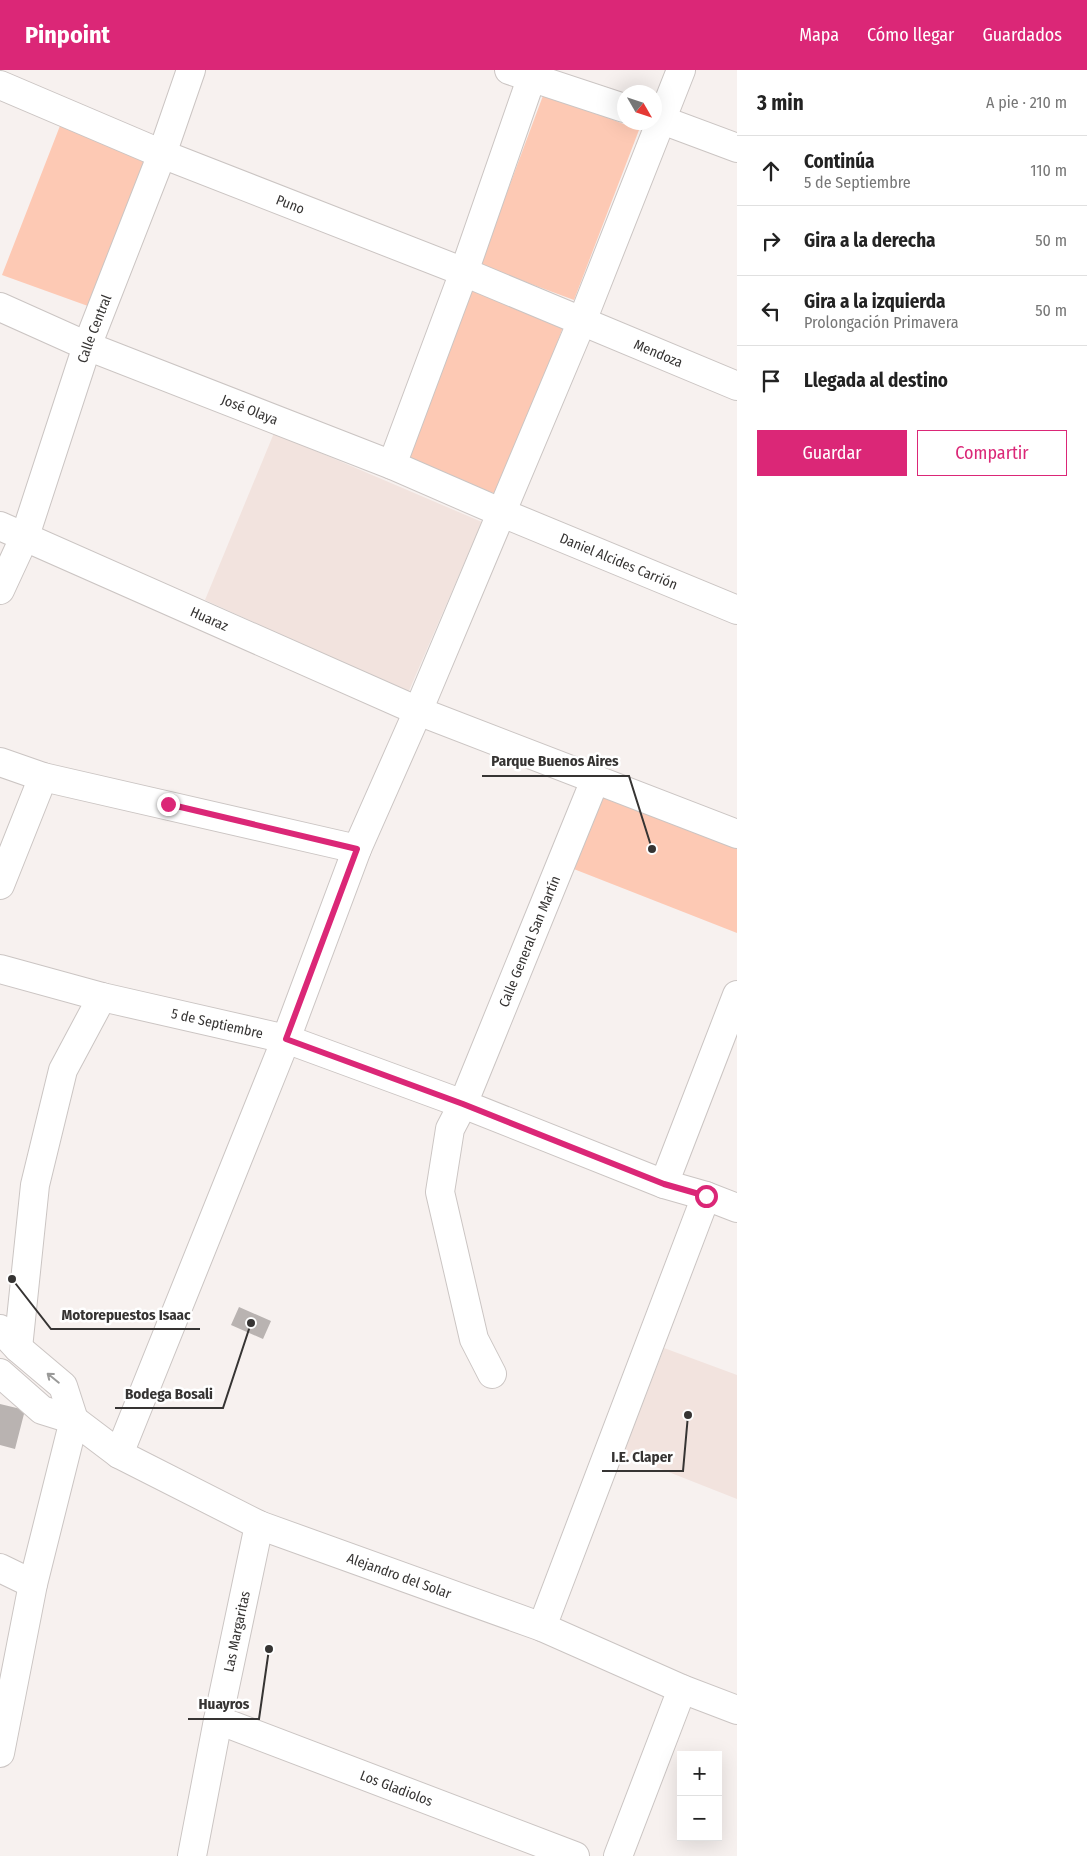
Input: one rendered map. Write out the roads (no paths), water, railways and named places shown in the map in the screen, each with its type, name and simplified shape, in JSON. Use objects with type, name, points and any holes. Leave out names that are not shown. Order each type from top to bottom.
[{"type":"street","name":"Calle Central","points":[[0,590],[25,536],[87,346],[162,154],[191,70]]},
{"type":"street","points":[[662,111],[681,70]]},
{"type":"street","points":[[392,465],[464,272],[520,74],[617,106]]},
{"type":"street","name":"Puno","points":[[0,85],[162,154],[582,320]]},
{"type":"street","points":[[662,119],[737,148]]},
{"type":"street","points":[[119,1454],[286,1039],[357,849],[418,711],[582,320],[654,130]]},
{"type":"street","name":"José Olaya","points":[[0,307],[87,346],[392,465],[500,512]]},
{"type":"street","name":"Mendoza","points":[[582,320],[737,386]]},
{"type":"street","name":"Daniel Alcides Carrión","points":[[500,512],[737,610]]},
{"type":"street","name":"Huaraz","points":[[0,526],[418,711],[737,834]]},
{"type":"street","points":[[0,762],[43,777],[168,804],[357,849]]},
{"type":"street","points":[[0,886],[43,777]]},
{"type":"street","name":"Calle General San Martín","points":[[492,1374],[474,1339],[440,1192],[450,1129],[463,1104],[595,780]]},
{"type":"street","name":"5 de Septiembre","points":[[0,969],[102,997],[286,1039],[463,1104],[664,1184],[706,1196],[737,1208]]},
{"type":"street","points":[[664,1184],[737,995]]},
{"type":"street","points":[[0,1753],[33,1584],[74,1420],[63,1386],[9,1339],[35,1185],[63,1070],[102,997]]},
{"type":"street","points":[[542,1627],[706,1196]]},
{"type":"street","name":"Alejandro del Solar","points":[[0,1373],[42,1410],[74,1420],[119,1454],[259,1525],[542,1627],[682,1689],[737,1710]]},
{"type":"street","name":"Las Margaritas","points":[[192,1856],[259,1525]]},
{"type":"street","points":[[0,1568],[33,1584]]},
{"type":"street","points":[[618,1856],[682,1689]]},
{"type":"street","name":"Los Gladiolos","points":[[218,1720],[575,1856]]},
{"type":"place","name":"Parque Buenos Aires","points":[[652,849]]},
{"type":"place","name":"Motorepuestos Isaac","points":[[12,1279]]},
{"type":"place","name":"Bodega Bosali","points":[[251,1323]]},
{"type":"place","name":"I.E. Claper","points":[[688,1415]]},
{"type":"place","name":"Huayros","points":[[269,1649]]}]
